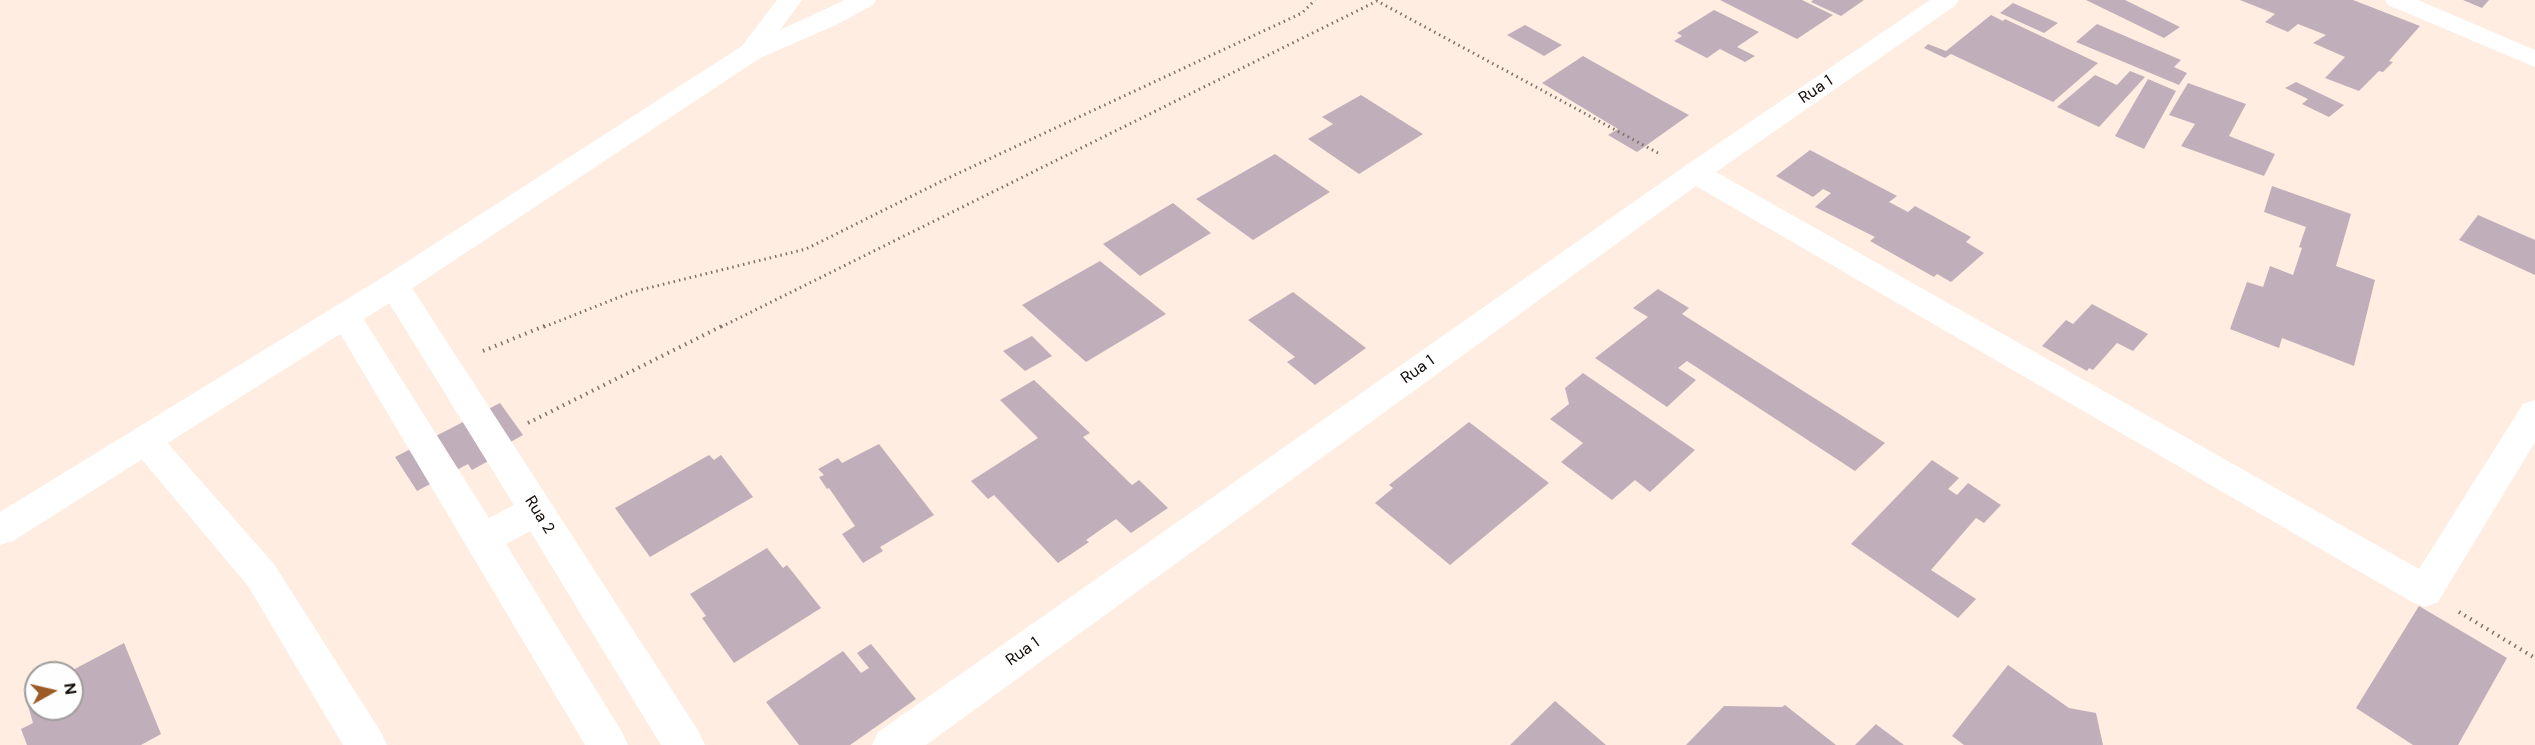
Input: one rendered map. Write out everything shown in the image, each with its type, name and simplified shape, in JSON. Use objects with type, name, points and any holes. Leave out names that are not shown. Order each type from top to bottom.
[{"type":"street","points":[[751,52],[790,0]]},
{"type":"street","points":[[0,530],[394,285],[751,52],[827,20],[864,0]]},
{"type":"street","name":"Rua 1","points":[[893,745],[1695,173],[1947,0]]},
{"type":"street","points":[[2397,0],[2535,59]]},
{"type":"street","points":[[1695,173],[2425,591],[2535,413]]},
{"type":"street","name":"Rua 2","points":[[394,285],[684,745]]},
{"type":"street","points":[[345,315],[607,745]]},
{"type":"street","points":[[145,440],[261,575],[366,745]]},
{"type":"street","points":[[483,539],[536,510]]},
{"type":"path","points":[[446,366],[632,292],[806,249],[946,179],[1302,14],[1314,0]]},
{"type":"path","points":[[492,440],[1377,1],[1695,173]]},
{"type":"path","points":[[2425,591],[2535,658]]},
{"type":"building","points":[[1720,0],[1802,0],[1833,15],[1797,39]]},
{"type":"building","points":[[1813,0],[1864,0],[1841,16],[1811,2]]},
{"type":"building","points":[[2086,0],[2125,0],[2180,27],[2164,38]]},
{"type":"building","points":[[2240,0],[2353,0],[2420,26],[2389,61],[2393,62],[2383,72],[2379,71],[2359,91],[2325,78],[2345,57],[2313,43],[2326,35],[2298,24],[2288,32],[2265,22],[2275,14]]},
{"type":"building","points":[[2463,0],[2489,0],[2482,8]]},
{"type":"building","points":[[2013,3],[2058,23],[2044,33],[2000,13]]},
{"type":"building","points":[[1714,10],[1759,32],[1737,47],[1755,56],[1745,62],[1720,49],[1707,58],[1674,41],[1682,36],[1677,33]]},
{"type":"building","points":[[1991,15],[2003,21],[2005,19],[2098,63],[2053,102],[1951,54],[1945,58],[1924,48],[1928,44],[1946,51]]},
{"type":"building","points":[[2097,24],[2181,60],[2174,67],[2187,73],[2179,85],[2076,42]]},
{"type":"building","points":[[1525,25],[1562,45],[1544,56],[1507,35]]},
{"type":"building","points":[[1583,56],[1689,115],[1637,152],[1608,135],[1618,129],[1542,83]]},
{"type":"building","points":[[2130,71],[2145,77],[2099,127],[2057,107],[2095,75],[2117,85]]},
{"type":"building","points":[[2148,79],[2176,91],[2144,149],[2115,136]]},
{"type":"building","points":[[2296,82],[2344,105],[2329,117],[2302,104],[2308,99],[2285,88]]},
{"type":"building","points":[[2188,83],[2246,104],[2229,136],[2275,154],[2264,176],[2181,146],[2195,124],[2169,115]]},
{"type":"building","points":[[1361,95],[1423,134],[1359,174],[1308,139],[1333,124],[1322,117]]},
{"type":"building","points":[[1810,150],[1897,196],[1889,202],[1908,212],[1915,206],[1971,237],[1966,242],[1984,253],[1951,282],[1937,274],[1934,277],[1870,241],[1875,237],[1815,207],[1831,193],[1823,189],[1813,197],[1776,176]]},
{"type":"building","points":[[1275,154],[1330,192],[1253,240],[1196,199]]},
{"type":"building","points":[[2272,186],[2351,214],[2336,266],[2375,280],[2354,366],[2282,338],[2279,348],[2230,329],[2247,282],[2263,287],[2270,266],[2293,275],[2302,248],[2299,247],[2306,227],[2264,212]]},
{"type":"building","points":[[1173,203],[1211,233],[1140,276],[1103,244]]},
{"type":"building","points":[[2478,215],[2535,240],[2535,275],[2459,240]]},
{"type":"building","points":[[1100,261],[1166,314],[1086,362],[1022,305]]},
{"type":"building","points":[[1658,289],[1689,308],[1682,314],[1885,443],[1855,471],[1687,361],[1678,368],[1696,380],[1667,407],[1595,358],[1648,317],[1633,308]]},
{"type":"building","points":[[1293,292],[1366,348],[1315,385],[1287,362],[1295,357],[1248,320]]},
{"type":"building","points":[[2092,304],[2148,334],[2133,351],[2117,343],[2093,370],[2089,368],[2087,371],[2042,346],[2066,320],[2073,324]]},
{"type":"building","points":[[1032,336],[1052,356],[1025,371],[1003,351]]},
{"type":"building","points":[[1583,373],[1695,450],[1650,492],[1635,480],[1612,500],[1561,462],[1583,443],[1550,419],[1569,404],[1565,388]]},
{"type":"building","points":[[1034,380],[1090,433],[1083,437],[1132,485],[1139,480],[1168,508],[1131,533],[1116,519],[1086,540],[1089,542],[1058,563],[994,495],[988,499],[971,481],[1038,438],[1000,400]]},
{"type":"building","points":[[500,403],[523,435],[489,454],[492,459],[472,470],[468,464],[417,491],[395,457]]},
{"type":"building","points":[[1469,422],[1549,483],[1450,565],[1375,503],[1393,488],[1389,485]]},
{"type":"building","points":[[879,444],[934,515],[880,547],[883,551],[863,563],[842,534],[855,526],[819,477],[824,475],[818,469],[838,458],[842,463]]},
{"type":"building","points":[[709,455],[714,460],[721,455],[753,497],[650,557],[615,508]]},
{"type":"building","points":[[1932,460],[1959,478],[1948,489],[1957,495],[1968,483],[2001,505],[1984,523],[1976,518],[1931,570],[1976,599],[1958,618],[1851,544]]},
{"type":"building","points":[[767,548],[783,568],[787,565],[821,608],[734,663],[702,618],[706,616],[690,594]]},
{"type":"building","points":[[2419,606],[2507,658],[2458,745],[2413,745],[2356,708]]},
{"type":"building","points":[[124,643],[161,734],[141,745],[27,745],[21,729],[33,723],[32,721],[84,721],[84,664]]},
{"type":"building","points":[[871,644],[916,699],[850,745],[799,745],[766,702],[843,651],[861,673],[869,668],[857,653]]},
{"type":"building","points":[[2008,665],[2069,708],[2096,713],[2103,745],[1964,745],[1952,736]]},
{"type":"building","points":[[1555,701],[1606,745],[1510,745]]},
{"type":"building","points":[[1785,705],[1836,745],[1686,745],[1724,706],[1782,707]]},
{"type":"building","points":[[1877,725],[1904,745],[1855,745]]}]
